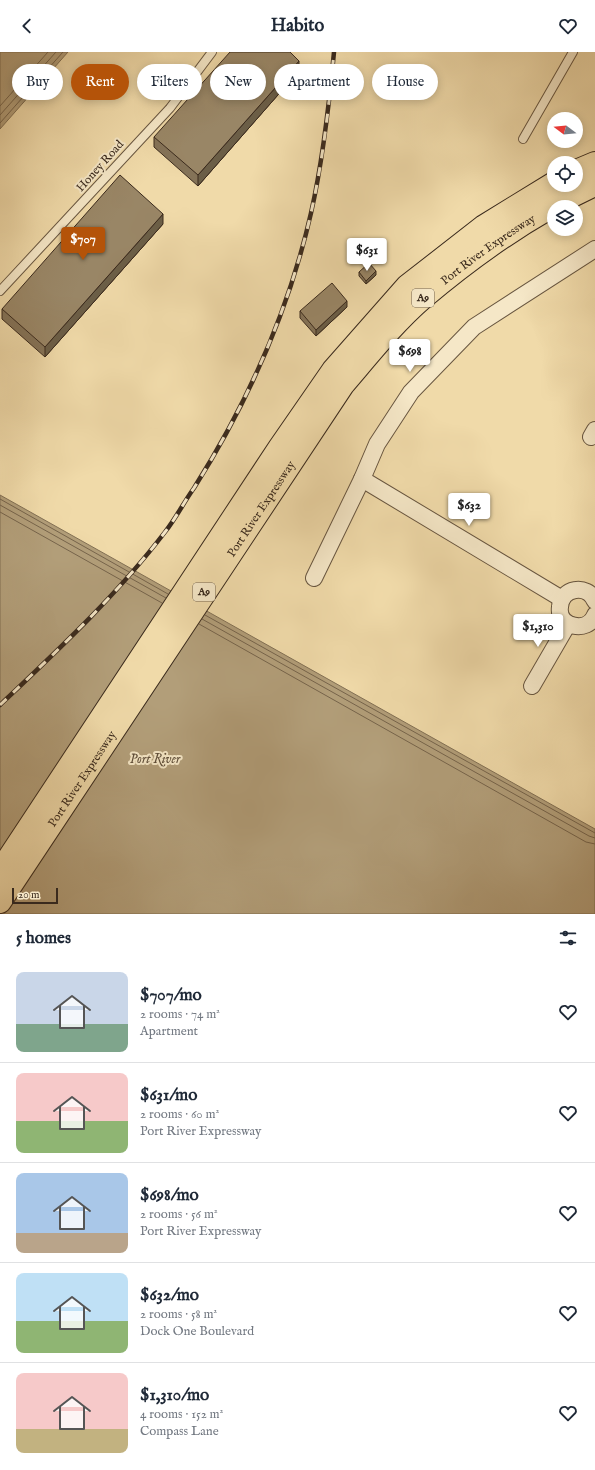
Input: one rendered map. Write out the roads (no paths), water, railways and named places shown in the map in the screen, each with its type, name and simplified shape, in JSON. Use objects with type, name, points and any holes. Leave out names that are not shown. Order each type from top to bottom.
[{"type":"highway","points":[[583,168],[595,163]]},
{"type":"highway","name":"Port River Expressway","points":[[0,871],[286,453],[382,340],[423,299],[496,242],[570,197],[595,185]]},
{"type":"highway","name":"Port River Expressway","points":[[0,902],[286,453],[333,370],[369,327],[408,286],[484,226],[547,187]]},
{"type":"street","points":[[314,578],[362,479],[377,444],[411,392],[474,328],[595,249]]},
{"type":"street","points":[[362,479],[562,598]]},
{"type":"street","points":[[592,590],[578,589],[569,592],[562,598],[559,608],[562,617],[568,624],[578,627],[587,625],[595,617]]},
{"type":"street","points":[[532,686],[568,624]]},
{"type":"lane","name":"Honey Road","points":[[0,291],[170,108],[212,52]]},
{"type":"lane","points":[[523,139],[573,52]]},
{"type":"water","points":[[0,52],[68,52],[57,64],[12,64],[12,100],[26,100],[0,129]]},
{"type":"water","name":"Port River","points":[[0,495],[595,829],[595,914],[0,914]]},
{"type":"railway","points":[[0,705],[86,622],[147,555],[165,532],[194,488],[232,423],[249,390],[278,320],[302,249],[311,213],[322,153],[328,113],[334,52]]}]
